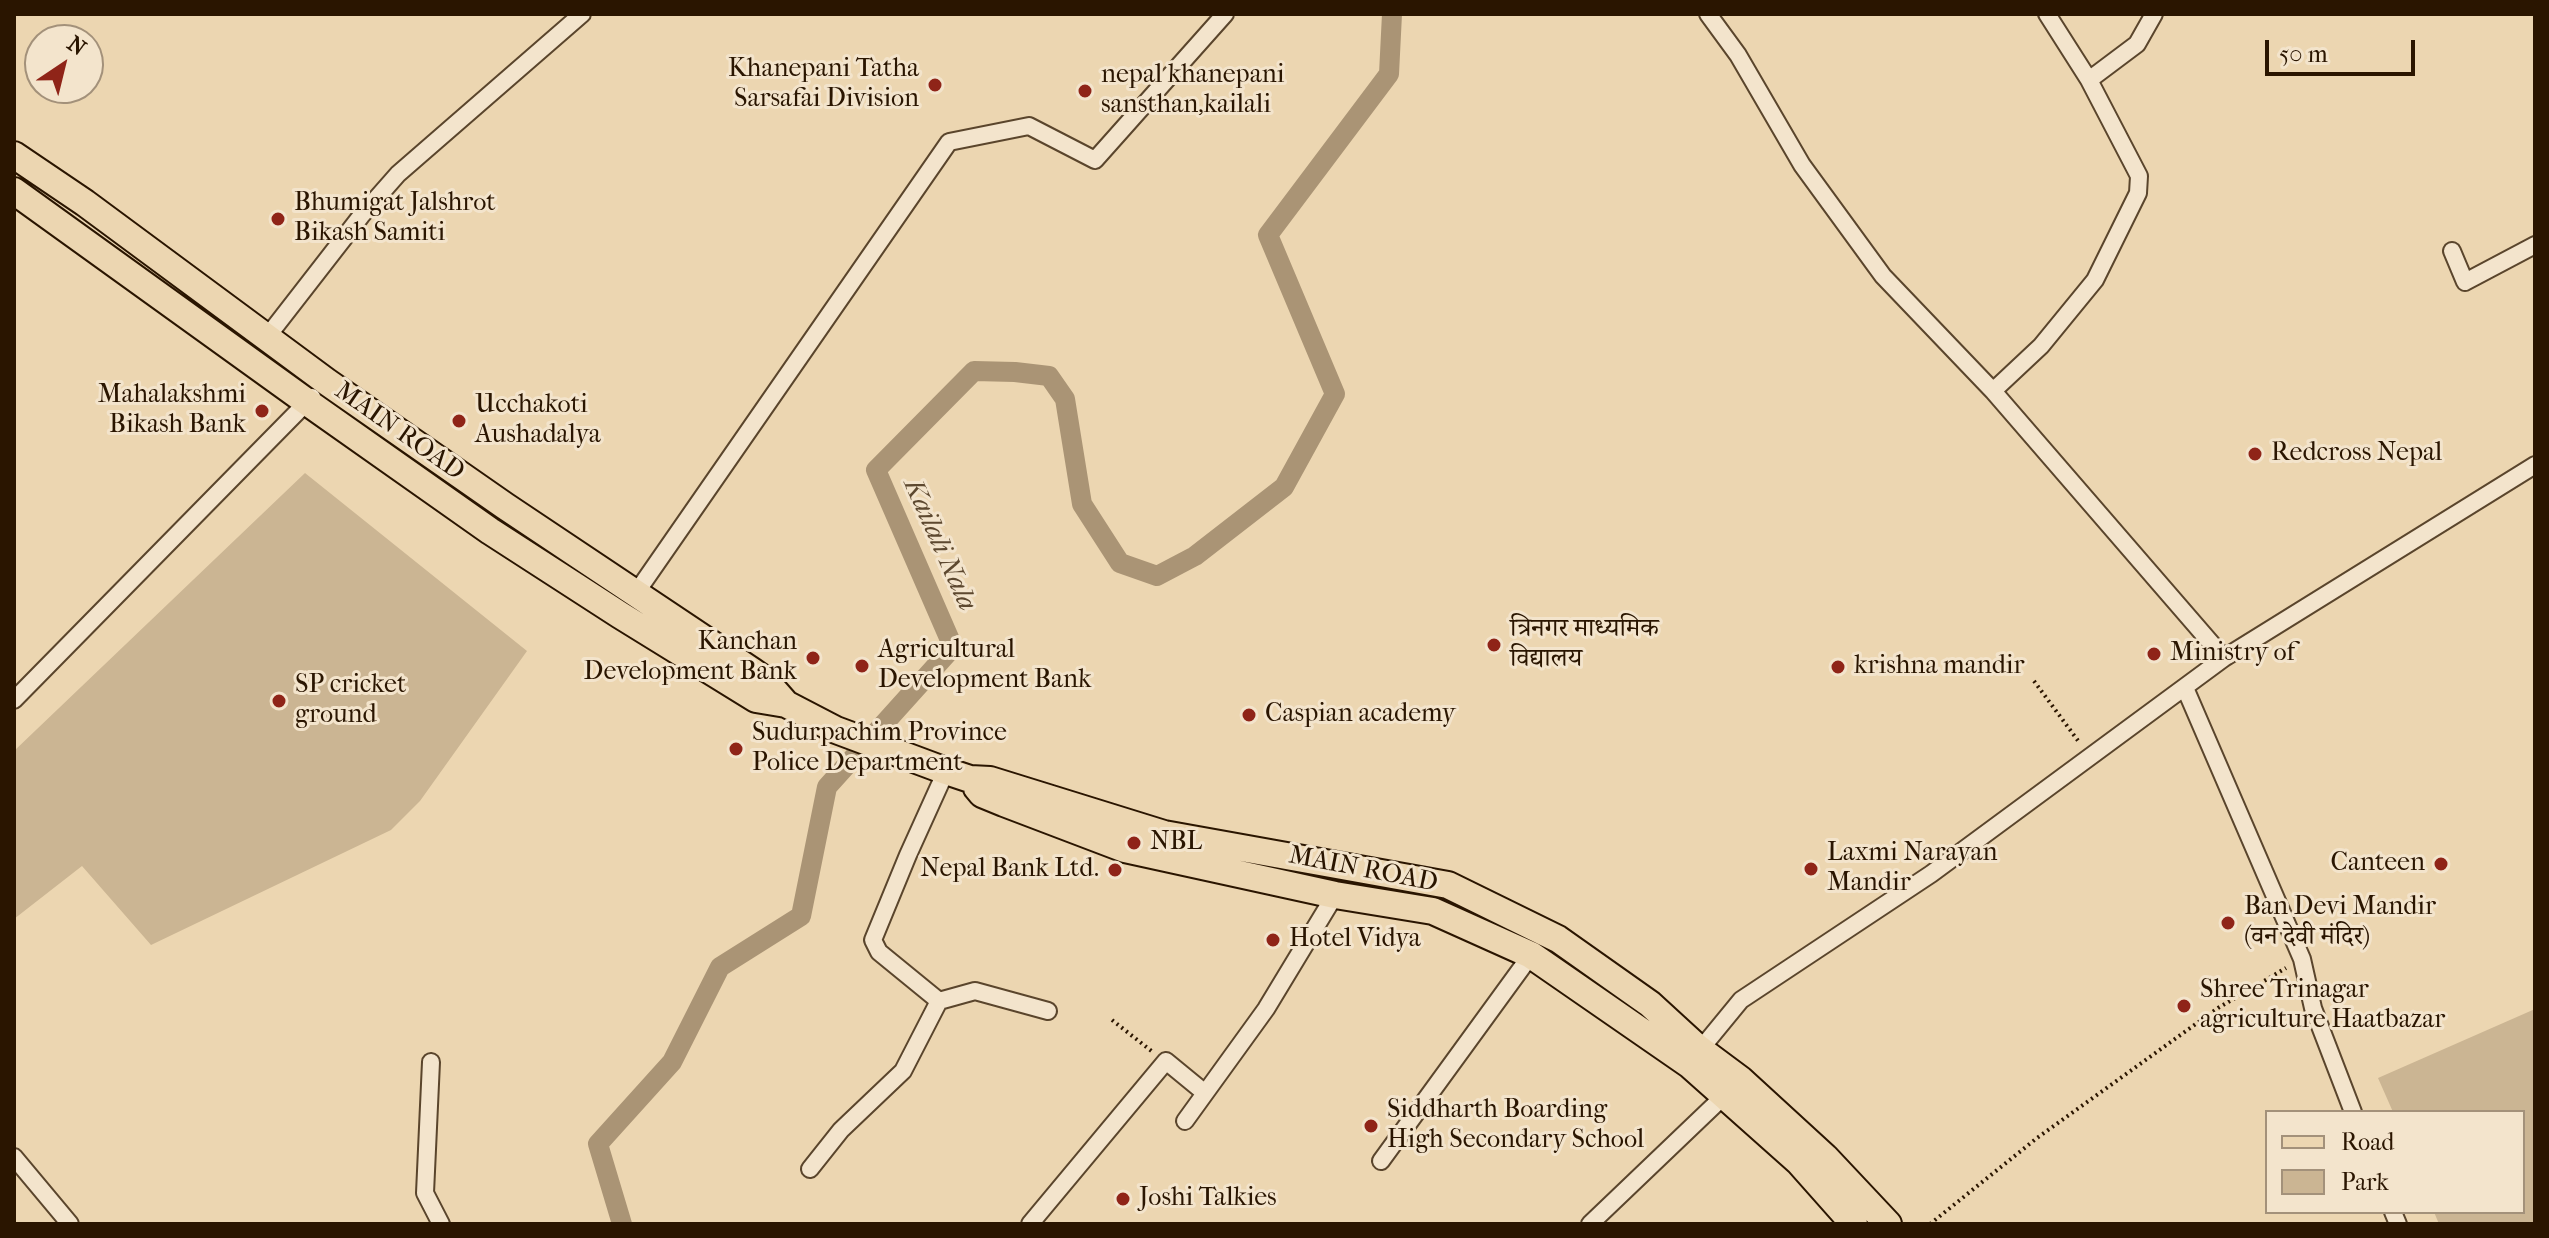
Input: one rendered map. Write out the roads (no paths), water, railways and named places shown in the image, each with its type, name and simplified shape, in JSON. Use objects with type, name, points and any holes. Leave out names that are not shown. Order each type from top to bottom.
[{"type":"main road","name":"MAIN ROAD","points":[[14,155],[85,203],[327,382],[765,680],[786,704]]},
{"type":"main road","name":"MAIN ROAD","points":[[14,191],[490,531],[756,699],[786,704],[836,730],[950,773],[990,780],[1164,834],[1448,885],[1558,939],[1650,1004],[1725,1095],[1799,1162],[1854,1224]]},
{"type":"main road","name":"MAIN ROAD","points":[[950,773],[982,794],[1125,849],[1335,895],[1433,911],[1531,955],[1694,1056],[1741,1080],[1825,1157],[1888,1224]]},
{"type":"street","points":[[267,337],[361,216],[398,174],[582,14]]},
{"type":"street","points":[[636,593],[949,142],[1029,126],[1095,160],[1225,14]]},
{"type":"street","points":[[1708,14],[1738,55],[1802,165],[1883,276],[1993,391],[2224,658]]},
{"type":"street","points":[[1993,391],[2071,313],[2095,280],[2138,193],[2139,176],[2089,80],[2047,14]]},
{"type":"street","points":[[2089,80],[2137,44],[2154,14]]},
{"type":"street","points":[[2452,251],[2465,282],[2535,245]]},
{"type":"street","points":[[14,700],[327,382]]},
{"type":"street","points":[[1694,1056],[1741,1000],[1931,874],[2224,658],[2535,465]]},
{"type":"street","points":[[2185,688],[2302,959],[2313,1008],[2352,1110]]},
{"type":"street","points":[[939,1001],[879,952],[873,940],[908,855],[950,773]]},
{"type":"street","points":[[1185,1121],[1266,1009],[1335,895]]},
{"type":"street","points":[[1381,1161],[1531,955]]},
{"type":"street","points":[[810,1169],[841,1130],[903,1071],[939,1001],[975,991],[1048,1011]]},
{"type":"street","points":[[1030,1224],[1166,1061],[1205,1093]]},
{"type":"street","points":[[431,1062],[425,1193],[441,1224]]},
{"type":"street","points":[[1590,1224],[1725,1095]]},
{"type":"street","points":[[14,1157],[70,1224]]},
{"type":"waterway","name":"Kailali Nala","points":[[622,1224],[598,1144],[672,1062],[720,967],[801,916],[827,787],[953,647],[876,470],[974,371],[1015,372],[1049,376],[1065,399],[1082,504],[1120,563],[1157,576],[1195,556],[1284,487],[1335,394],[1268,235],[1389,74],[1392,14]]},
{"type":"place","name":"Khanepani Tatha Sarsafai Division","points":[[935,85]]},
{"type":"place","name":"nepal khanepani sansthan,kailali","points":[[1085,91]]},
{"type":"place","name":"Bhumigat Jalshrot Bikash Samiti","points":[[278,219]]},
{"type":"place","name":"Mahalakshmi Bikash Bank","points":[[262,411]]},
{"type":"place","name":"Ucchakoti Aushadalya","points":[[459,421]]},
{"type":"place","name":"Redcross Nepal","points":[[2255,454]]},
{"type":"place","name":"त्रिनगर माध्यमिक विद्यालय","points":[[1494,645]]},
{"type":"place","name":"Ministry of","points":[[2154,654]]},
{"type":"place","name":"Kanchan Development Bank","points":[[813,658]]},
{"type":"place","name":"Agricultural Development Bank","points":[[862,666]]},
{"type":"place","name":"krishna mandir","points":[[1838,667]]},
{"type":"place","name":"SP cricket ground","points":[[279,701]]},
{"type":"place","name":"Caspian academy","points":[[1249,715]]},
{"type":"place","name":"Sudurpachim Province Police Department","points":[[736,749]]},
{"type":"place","name":"NBL","points":[[1134,843]]},
{"type":"place","name":"Canteen","points":[[2441,864]]},
{"type":"place","name":"Laxmi Narayan Mandir","points":[[1811,869]]},
{"type":"place","name":"Nepal Bank Ltd.","points":[[1115,870]]},
{"type":"place","name":"Ban Devi Mandir (वन देवी मंदिर)","points":[[2228,923]]},
{"type":"place","name":"Hotel Vidya","points":[[1273,940]]},
{"type":"place","name":"Shree Trinagar agriculture Haatbazar","points":[[2184,1006]]},
{"type":"place","name":"Siddharth Boarding High Secondary School","points":[[1371,1126]]},
{"type":"place","name":"Joshi Talkies","points":[[1123,1199]]}]
